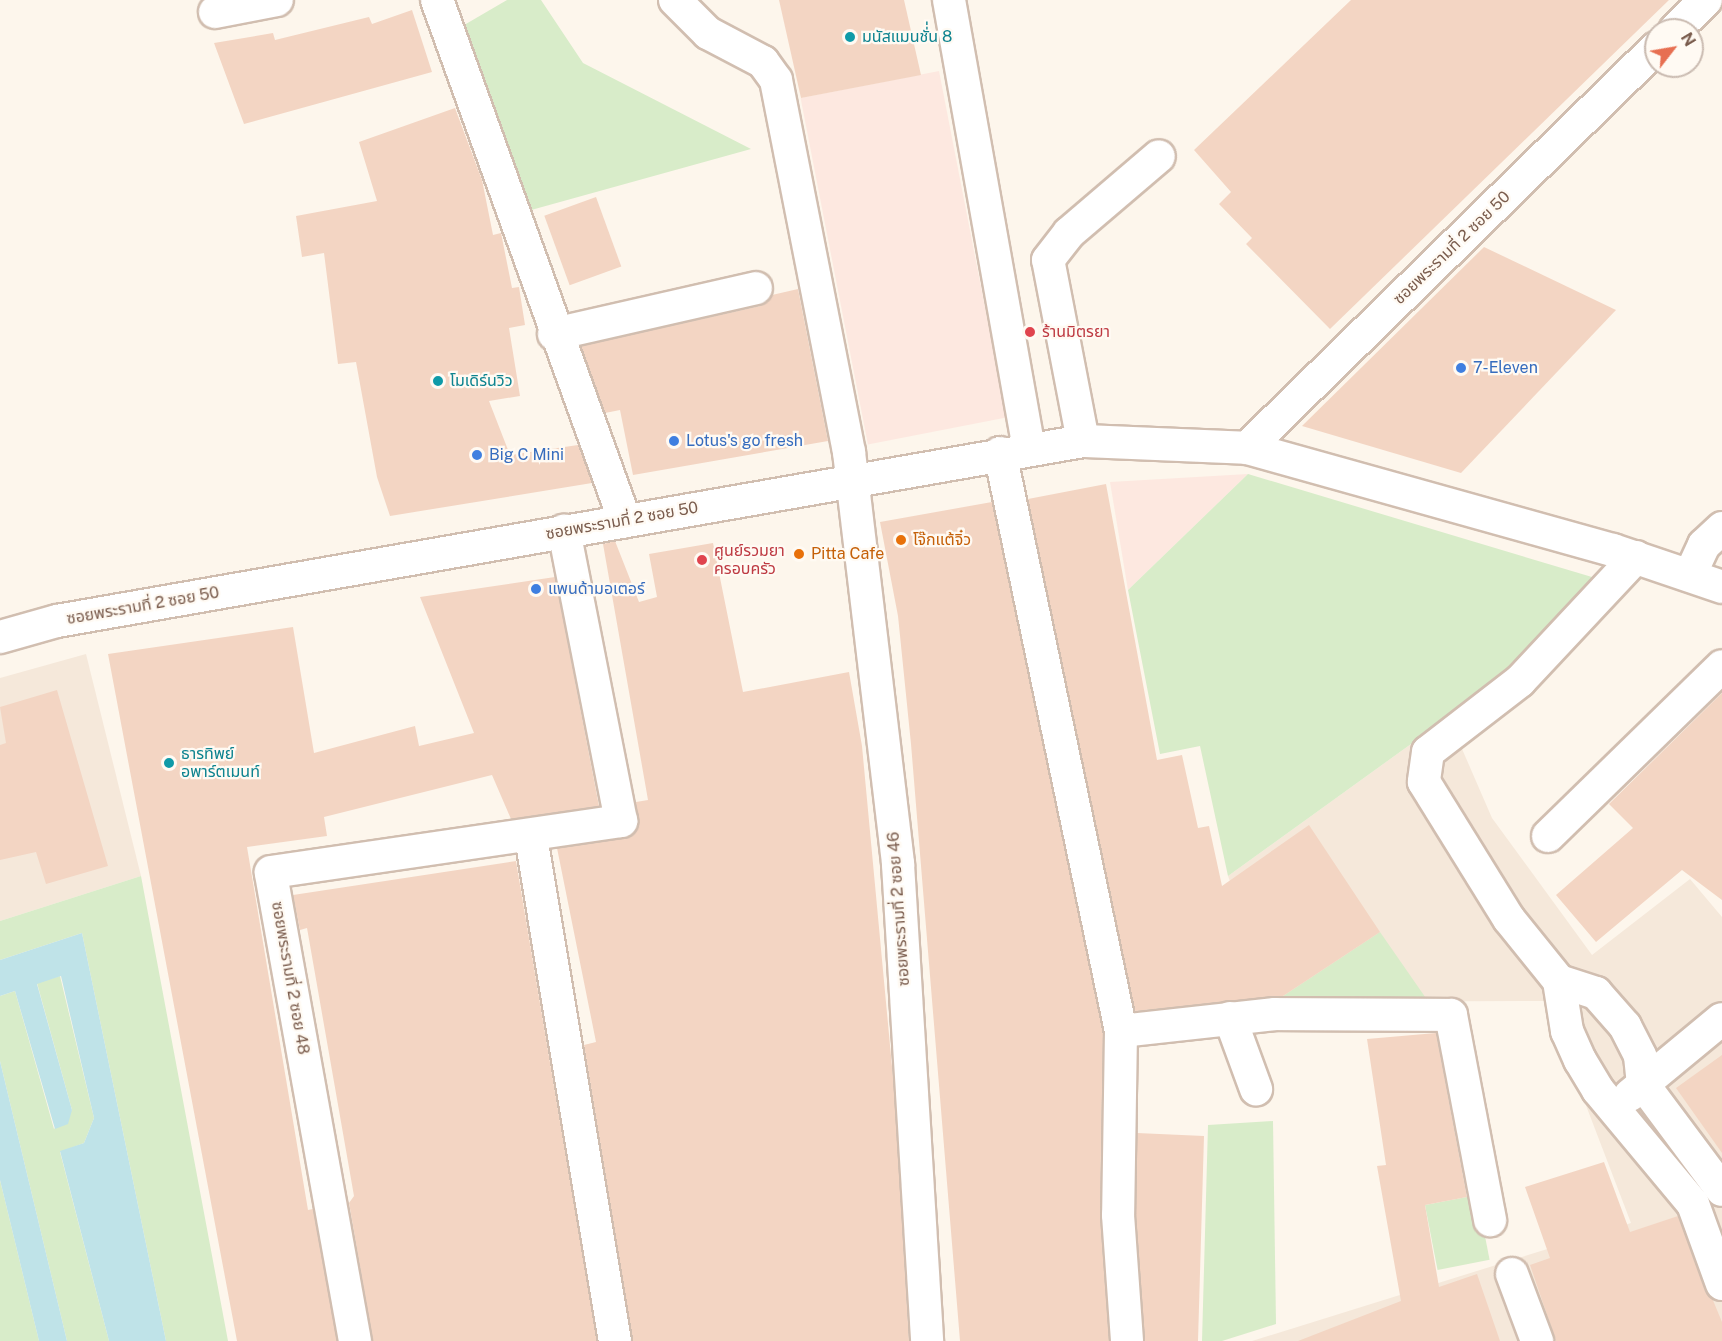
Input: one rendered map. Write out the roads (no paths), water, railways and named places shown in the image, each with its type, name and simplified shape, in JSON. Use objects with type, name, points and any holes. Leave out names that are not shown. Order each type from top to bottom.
[{"type":"street","points":[[215,12],[277,0]]},
{"type":"street","points":[[437,0],[554,334],[625,521]]},
{"type":"street","name":"ซอยพระรามที่ 2 ซอย 46","points":[[675,0],[708,33],[763,62],[776,80],[854,478],[898,864],[927,1341]]},
{"type":"street","points":[[949,0],[1015,451],[1121,1031],[1118,1215],[1127,1341]]},
{"type":"street","points":[[1687,18],[1706,0]]},
{"type":"street","name":"ซอยพระรามที่ 2 ซอย 50","points":[[1247,448],[1644,60]]},
{"type":"street","points":[[1083,441],[1048,260],[1070,233],[1159,156]]},
{"type":"street","points":[[554,334],[756,288]]},
{"type":"street","name":"ซอยพระรามที่ 2 ซอย 50","points":[[0,637],[57,621],[625,521],[854,478],[1083,441],[1247,448],[1636,557],[1722,587]]},
{"type":"street","points":[[1690,574],[1704,546],[1722,528]]},
{"type":"street","name":"ซอยพระรามที่ 2 ซอย 48","points":[[355,1341],[271,872],[531,837],[621,821],[564,531]]},
{"type":"street","points":[[1636,557],[1520,681],[1428,752],[1424,762],[1424,782],[1509,919],[1559,981],[1576,1050],[1598,1090],[1693,1204],[1722,1284]]},
{"type":"street","points":[[1548,836],[1722,666]]},
{"type":"street","points":[[531,837],[615,1341]]},
{"type":"street","points":[[1559,981],[1596,993],[1625,1026],[1640,1056],[1643,1084],[1722,1190]]},
{"type":"street","points":[[1121,1031],[1230,1018],[1451,1015],[1490,1220]]},
{"type":"street","points":[[1230,1018],[1256,1089]]},
{"type":"street","points":[[1614,1107],[1722,1019]]},
{"type":"street","points":[[1512,1274],[1537,1341]]},
{"type":"water","points":[[82,933],[166,1341],[109,1341],[60,1151],[84,1143],[94,1118],[61,976],[37,984],[72,1110],[68,1124],[55,1129],[15,991],[0,996],[0,960]]},
{"type":"water","points":[[0,1061],[67,1341],[39,1341],[0,1180]]},
{"type":"place","name":"มนัสแมนชั่่น 8","points":[[850,37]]},
{"type":"place","name":"ร้านมิตรยา","points":[[1030,332]]},
{"type":"place","name":"7-Eleven","points":[[1461,368]]},
{"type":"place","name":"โมเดิร์นวิว","points":[[438,381]]},
{"type":"place","name":"Lotus's go fresh","points":[[674,441]]},
{"type":"place","name":"Big C Mini","points":[[477,455]]},
{"type":"place","name":"โจ๊กแต้จิ๋ว","points":[[901,540]]},
{"type":"place","name":"Pitta Cafe","points":[[799,554]]},
{"type":"place","name":"ศูนย์รวมยา ครอบครัว","points":[[702,560]]},
{"type":"place","name":"แพนด้ามอเตอร์","points":[[536,589]]},
{"type":"place","name":"ธารทิพย์ อพาร์ตเมนท์","points":[[169,763]]}]
